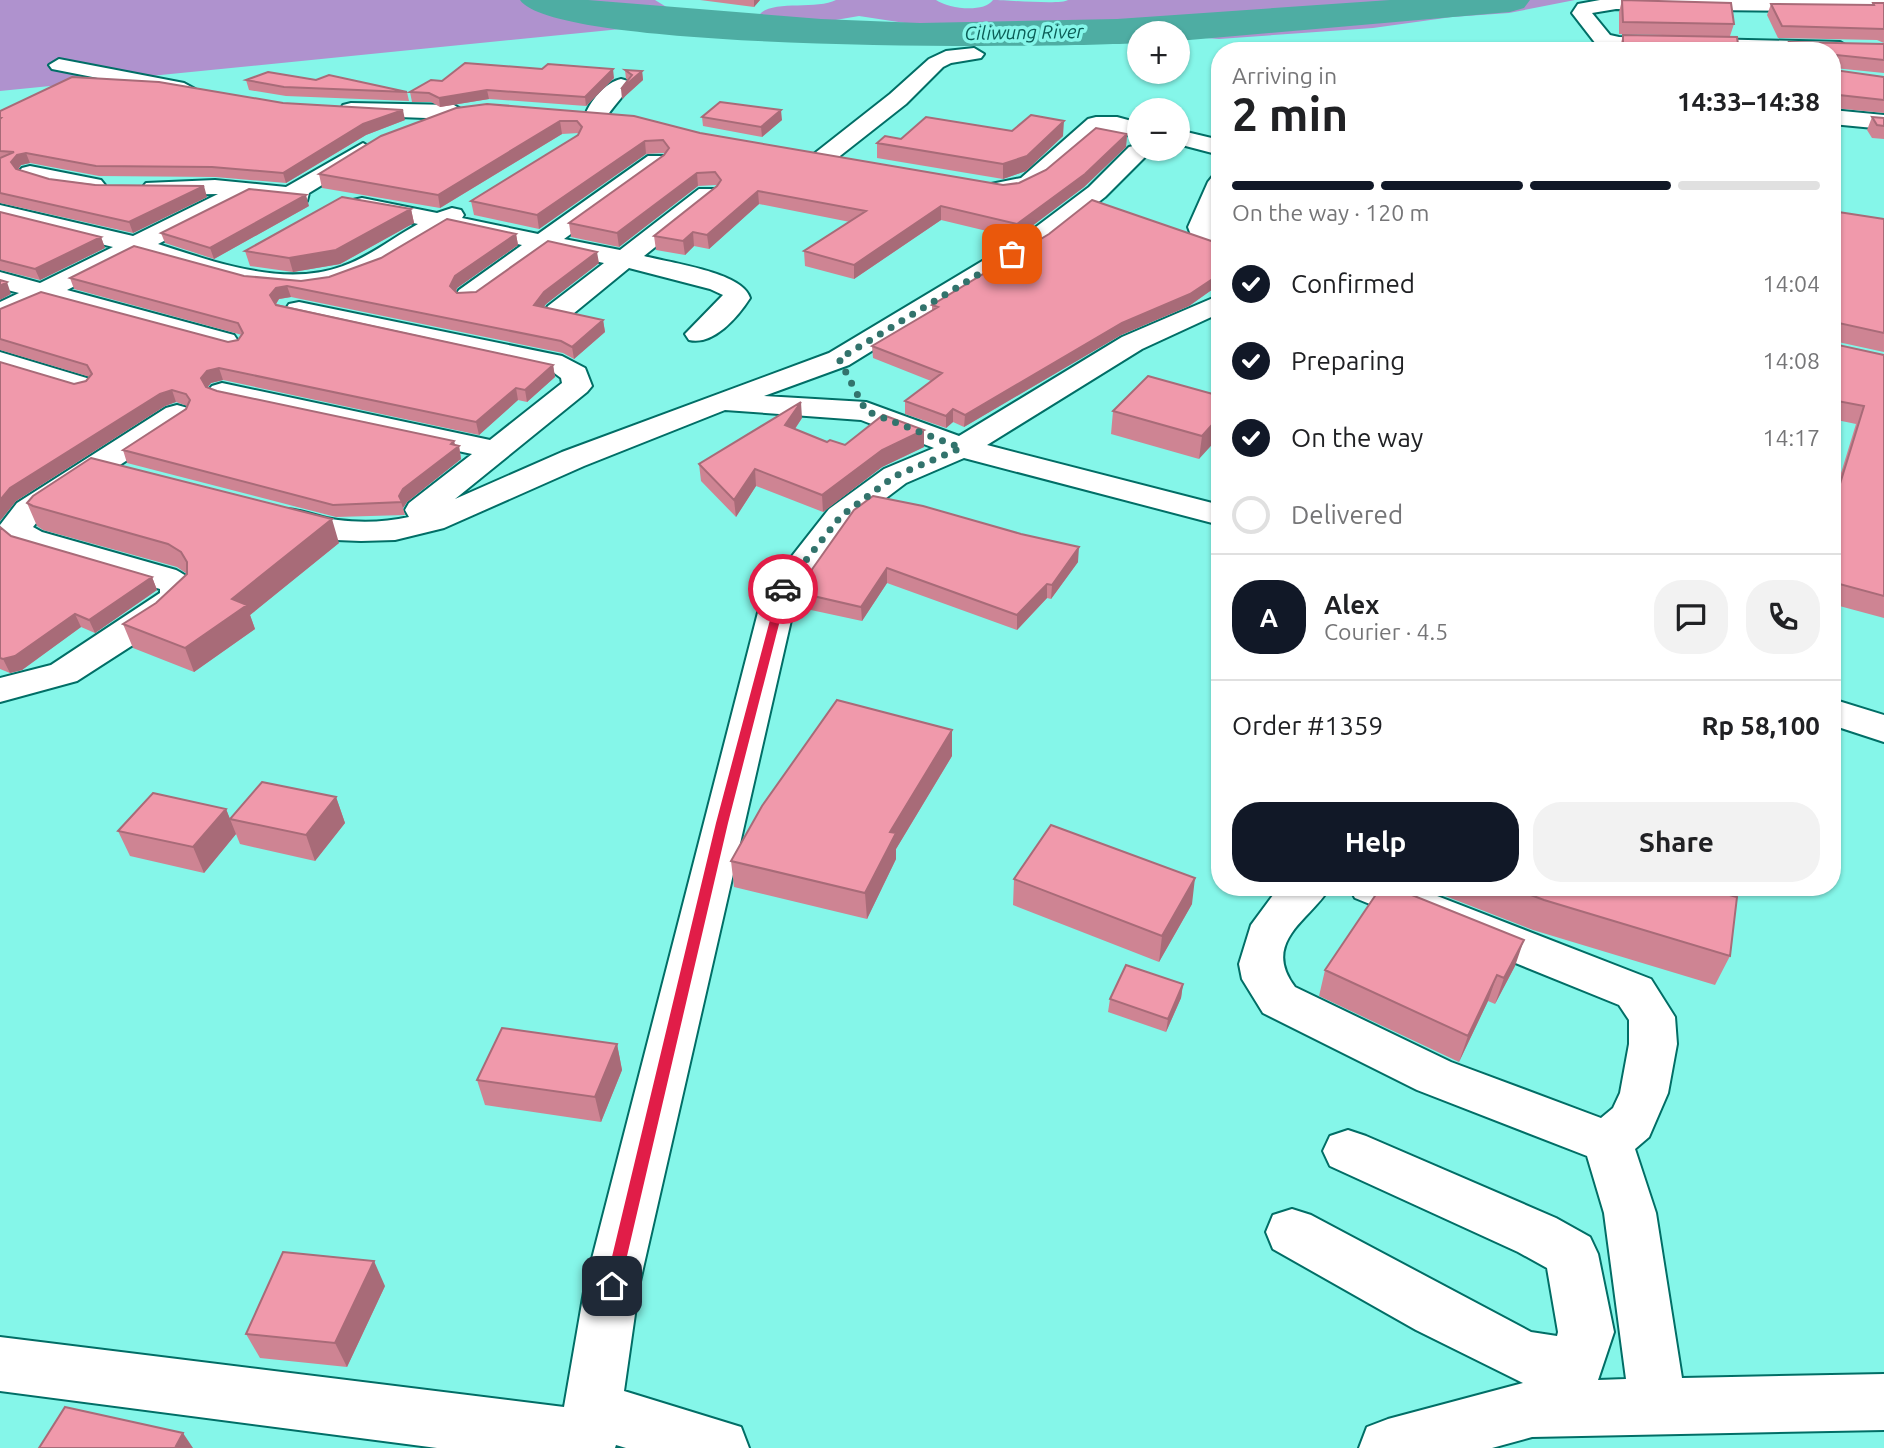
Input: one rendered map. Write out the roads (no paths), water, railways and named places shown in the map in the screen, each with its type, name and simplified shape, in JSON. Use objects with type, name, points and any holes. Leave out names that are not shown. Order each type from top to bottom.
[{"type":"street","points":[[1617,42],[1597,34],[1582,13],[1585,8],[1616,4],[1884,6]]},
{"type":"street","points":[[1833,4],[1852,22]]},
{"type":"street","points":[[1841,48],[1864,48]]},
{"type":"street","points":[[823,158],[898,99],[936,63],[946,57],[974,54]]},
{"type":"street","points":[[59,65],[207,92]]},
{"type":"street","points":[[596,116],[598,108],[621,85]]},
{"type":"street","points":[[331,109],[454,112],[480,108]]},
{"type":"street","points":[[290,195],[391,135],[454,112]]},
{"type":"street","points":[[570,113],[623,118]]},
{"type":"street","points":[[1841,118],[1884,122]]},
{"type":"street","points":[[973,184],[1019,188],[1048,168],[1096,124],[1127,137]]},
{"type":"street","points":[[1190,138],[1211,144]]},
{"type":"street","points":[[796,153],[849,163]]},
{"type":"street","points":[[256,509],[336,530],[395,530],[432,521],[573,459],[719,401],[839,359],[1033,241],[1097,192],[1127,155]]},
{"type":"street","points":[[468,296],[542,240],[656,161]]},
{"type":"street","points":[[30,173],[52,180],[122,188],[215,187],[335,200],[542,240],[719,283],[735,291],[737,298],[733,303],[699,334]]},
{"type":"street","points":[[0,313],[133,244],[246,191]]},
{"type":"street","points":[[558,312],[708,194]]},
{"type":"street","points":[[1211,202],[1200,227],[1203,238],[1211,241]]},
{"type":"street","points":[[0,212],[133,244],[216,271],[293,283],[350,273],[467,205]]},
{"type":"street","points":[[216,271],[250,252]]},
{"type":"street","points":[[0,279],[231,343]]},
{"type":"street","points":[[589,1432],[612,1286],[780,593],[841,516],[895,476],[961,448],[1132,343],[1211,307]]},
{"type":"street","points":[[290,308],[562,365],[575,374],[578,386],[499,451],[395,530]]},
{"type":"street","points":[[839,359],[866,411]]},
{"type":"street","points":[[0,361],[80,385]]},
{"type":"street","points":[[222,392],[499,451]]},
{"type":"street","points":[[719,401],[866,411],[961,448],[1211,513]]},
{"type":"street","points":[[0,690],[64,673],[151,617],[177,596],[177,583],[30,539],[14,529],[29,510],[177,414]]},
{"type":"street","points":[[93,467],[134,477]]},
{"type":"street","points":[[1841,714],[1884,729]]},
{"type":"street","points":[[1296,896],[1273,922],[1263,954],[1263,976],[1279,1000],[1434,1076],[1608,1142]]},
{"type":"street","points":[[1393,896],[1635,992],[1653,1017],[1653,1044],[1644,1093],[1632,1122],[1608,1142]]},
{"type":"street","points":[[1608,1142],[1630,1213],[1658,1407]]},
{"type":"street","points":[[1348,1151],[1571,1254],[1586,1332],[1588,1386]]},
{"type":"street","points":[[1292,1232],[1526,1358],[1588,1386],[1658,1407],[1884,1402]]},
{"type":"street","points":[[0,1364],[720,1448]]},
{"type":"street","points":[[1388,1448],[1532,1409],[1588,1386]]},
{"type":"waterway","name":"Ciliwung River","points":[[540,0],[584,12],[630,18],[821,32],[920,35],[1018,35],[1216,27],[1510,0]]}]
